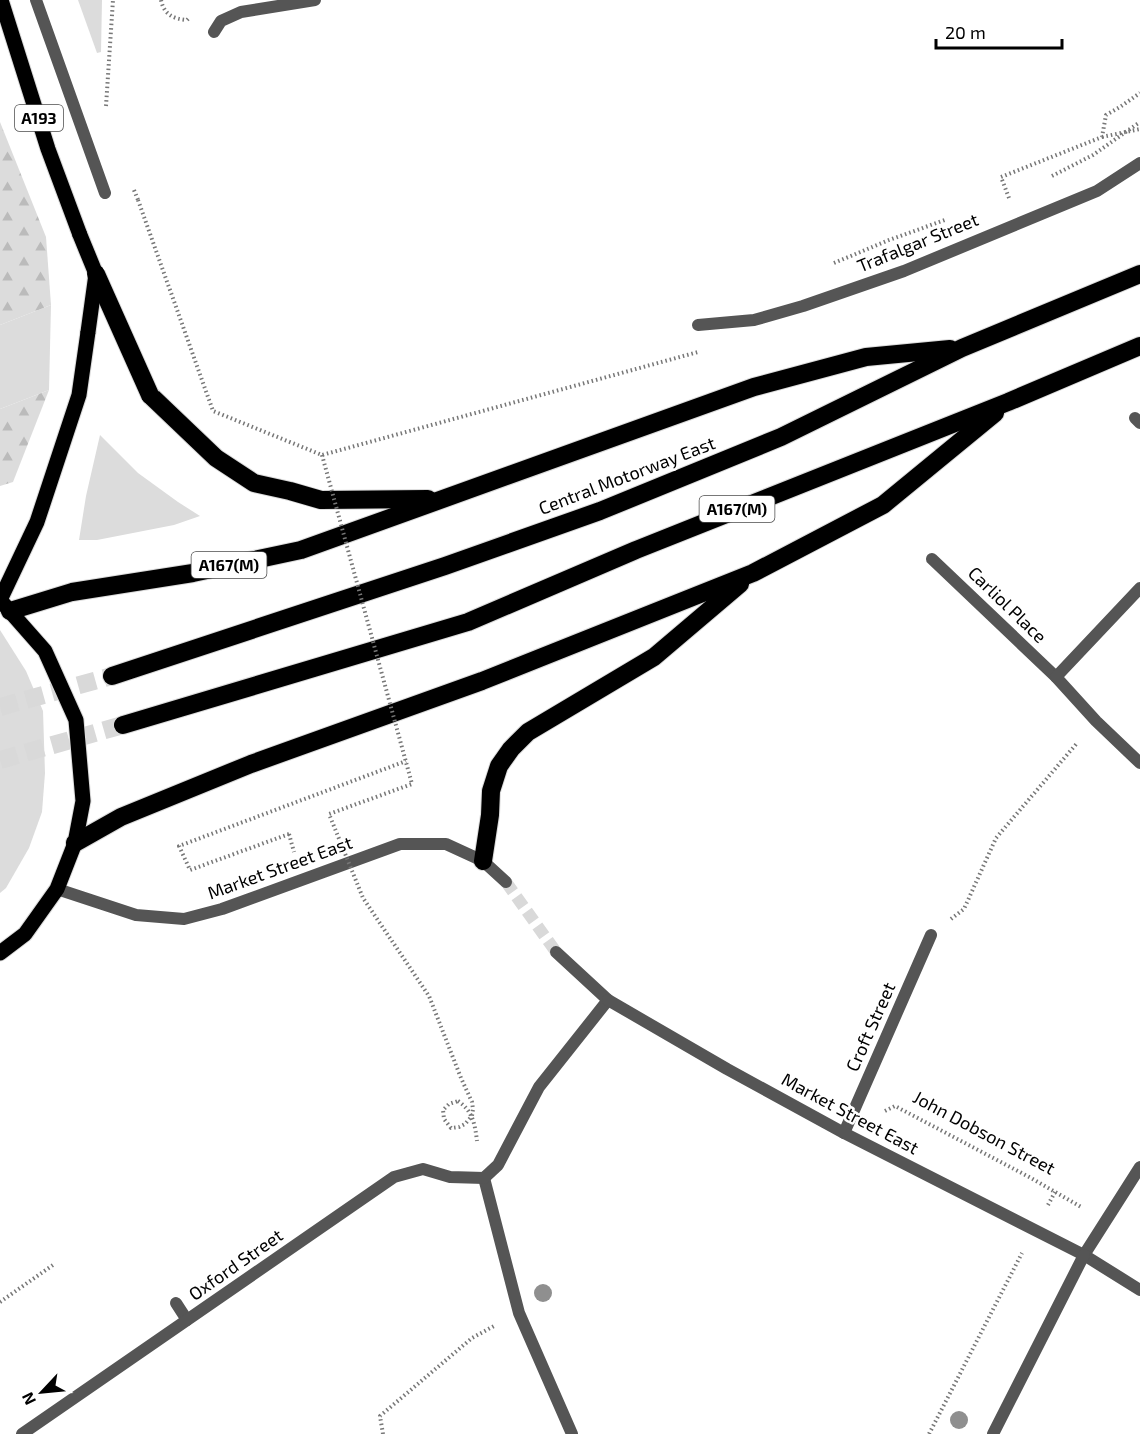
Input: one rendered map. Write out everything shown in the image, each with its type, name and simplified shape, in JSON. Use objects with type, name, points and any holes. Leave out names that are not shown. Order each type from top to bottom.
[{"type":"highway","name":"A167(M)","points":[[96,274],[150,395],[216,458],[254,483],[321,500],[442,498]]},
{"type":"highway","name":"Central Motorway East","points":[[112,676],[445,567],[600,511],[782,436],[962,348],[1140,274]]},
{"type":"highway","name":"A167(M)","points":[[123,725],[468,622],[636,550],[1008,402],[1140,346]]},
{"type":"highway","name":"A167(M)","points":[[4,604],[193,573],[301,550],[754,387],[866,357],[962,348]]},
{"type":"highway","name":"A167(M)","points":[[75,843],[121,817],[251,764],[482,681],[753,573],[883,505],[1008,402]]},
{"type":"highway","name":"A167(M)","points":[[483,861],[491,791],[499,766],[511,749],[528,732],[654,657],[753,573]]},
{"type":"main road","name":"A193","points":[[1,0],[48,149],[96,274]]},
{"type":"main road","points":[[0,953],[25,934],[57,889],[75,843],[83,801],[76,720],[45,651],[4,604],[38,522],[79,396],[96,274]]},
{"type":"street","points":[[36,0],[105,194]]},
{"type":"street","points":[[214,32],[221,21],[241,12],[315,0]]},
{"type":"street","name":"Trafalgar Street","points":[[698,325],[754,320],[803,306],[904,271],[1097,190],[1140,163]]},
{"type":"street","name":"Carliol Place","points":[[932,559],[1056,677],[1096,721],[1140,762]]},
{"type":"street","points":[[1056,677],[1140,588]]},
{"type":"street","name":"Market Street East","points":[[57,889],[136,915],[184,919],[222,909],[400,844],[446,844],[483,861],[506,882]]},
{"type":"street","name":"Croft Street","points":[[844,1133],[931,935]]},
{"type":"street","name":"Market Street East","points":[[556,952],[608,1000],[727,1069],[844,1133],[1084,1255],[1140,1290]]},
{"type":"street","points":[[572,1434],[519,1313],[483,1178],[498,1165],[539,1087],[608,1000]]},
{"type":"street","points":[[993,1434],[1084,1255],[1140,1167]]},
{"type":"street","name":"Oxford Street","points":[[22,1434],[394,1177],[423,1168],[450,1177],[483,1178]]},
{"type":"street","points":[[176,1302],[187,1320]]},
{"type":"path","points":[[106,107],[113,0]]},
{"type":"path","points":[[161,0],[163,8],[174,19],[187,20],[193,13]]},
{"type":"path","points":[[1102,137],[1106,115],[1140,93]]},
{"type":"path","points":[[1052,177],[1094,155],[1140,122]]},
{"type":"path","points":[[998,202],[1009,198],[1001,177],[1102,137],[1140,129]]},
{"type":"path","points":[[138,200],[213,411],[322,455],[698,352]]},
{"type":"path","points":[[824,267],[889,240],[955,217]]},
{"type":"path","points":[[322,455],[412,784],[329,814],[363,898],[429,996],[472,1102],[472,1116],[465,1124],[451,1128],[444,1119],[443,1110],[449,1104],[458,1101],[466,1106],[470,1114],[474,1122]]},
{"type":"path","points":[[931,935],[964,909],[996,838],[1096,721]]},
{"type":"path","points":[[289,834],[190,870],[179,846],[406,761]]},
{"type":"path","name":"John Dobson Street","points":[[844,1133],[895,1106],[1106,1220]]},
{"type":"path","points":[[928,1434],[1035,1230]]},
{"type":"path","points":[[0,1302],[53,1265]]},
{"type":"path","points":[[383,1434],[380,1416],[472,1338]]},
{"type":"green space","points":[[78,0],[102,0],[101,52],[97,53]]},
{"type":"green space","points":[[0,122],[46,237],[51,305],[0,325]]},
{"type":"green space","points":[[51,305],[49,390],[0,409],[0,325]]},
{"type":"green space","points":[[49,390],[13,482],[0,486],[0,409]]},
{"type":"green space","points":[[100,435],[138,473],[200,516],[174,525],[97,540],[79,540]]},
{"type":"green space","points":[[0,630],[26,671],[43,711],[45,773],[42,812],[29,848],[6,888],[0,893]]},
{"type":"tunnel","points":[[0,707],[112,676]]},
{"type":"tunnel","points":[[0,760],[123,725]]},
{"type":"tunnel","points":[[506,882],[556,952]]}]
